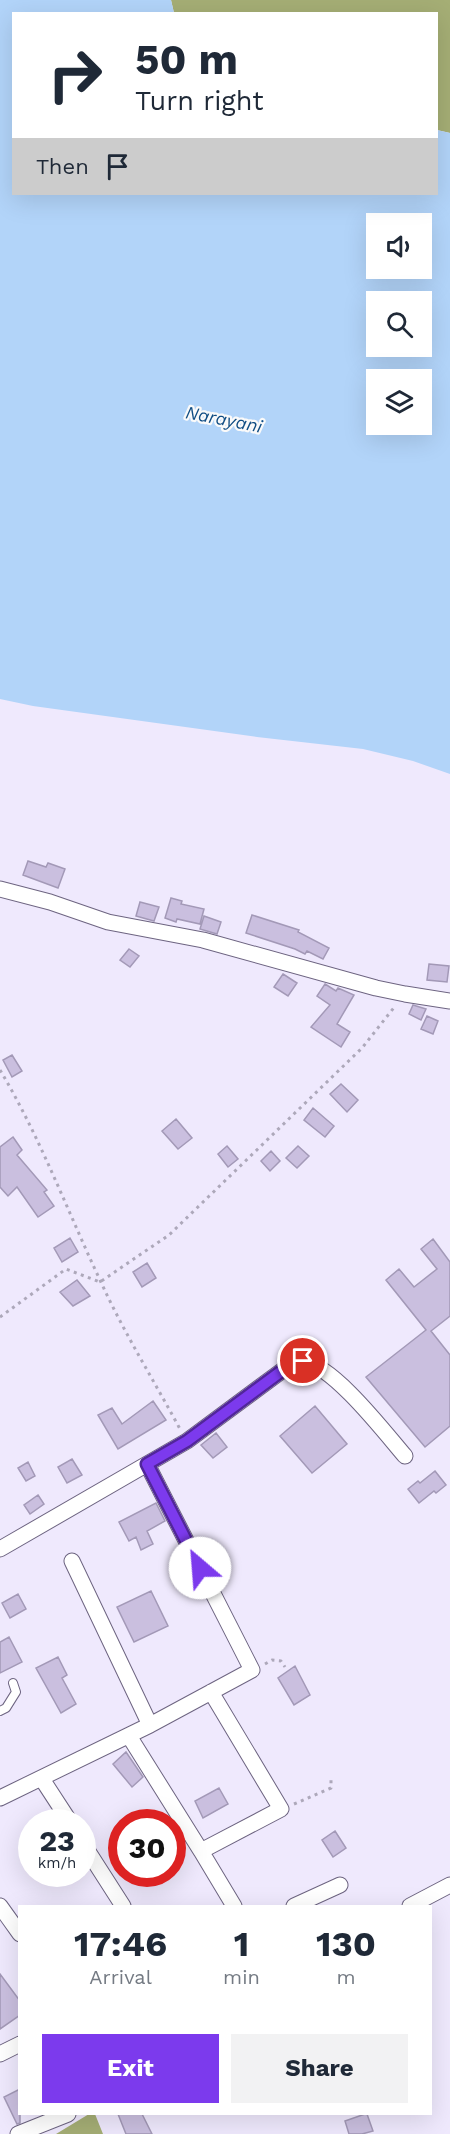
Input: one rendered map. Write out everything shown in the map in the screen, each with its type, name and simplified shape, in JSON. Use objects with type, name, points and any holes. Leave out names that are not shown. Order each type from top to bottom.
[{"type":"street","points":[[0,889],[50,902],[108,922],[203,940],[405,994],[450,1001]]},
{"type":"street","points":[[0,1549],[187,1441],[287,1367],[303,1361],[335,1379],[405,1456]]},
{"type":"street","points":[[0,1798],[129,1736],[252,1670],[147,1464]]},
{"type":"street","points":[[72,1561],[150,1725]]},
{"type":"street","points":[[201,1851],[281,1809],[211,1692]]},
{"type":"street","points":[[129,1736],[233,1905]]},
{"type":"street","points":[[42,1779],[62,1809]]},
{"type":"street","points":[[96,1864],[122,1905]]},
{"type":"street","points":[[296,1905],[340,1885]]},
{"type":"street","points":[[412,1905],[450,1885]]},
{"type":"street","points":[[0,1906],[18,1931]]},
{"type":"street","points":[[0,2054],[18,2045]]},
{"type":"street","points":[[18,2134],[66,2115]]},
{"type":"lane","points":[[0,1711],[6,1708],[16,1692],[13,1683]]},
{"type":"path","points":[[100,1281],[169,1235],[362,1048],[405,994]]},
{"type":"path","points":[[0,1070],[18,1100],[50,1167],[100,1281],[187,1441]]},
{"type":"path","points":[[0,1317],[66,1269],[100,1281]]},
{"type":"path","points":[[252,1670],[272,1660],[281,1660],[285,1667]]},
{"type":"path","points":[[281,1809],[331,1788],[331,1776]]},
{"type":"green space","points":[[171,0],[450,0],[450,133],[438,130],[438,12],[174,12]]},
{"type":"green space","points":[[87,2115],[95,2115],[103,2134],[56,2134]]},
{"type":"water","name":"Narayani","points":[[0,0],[171,0],[174,12],[12,12],[12,195],[438,195],[438,130],[450,133],[450,774],[413,761],[363,749],[33,706],[0,699]]},
{"type":"building","points":[[28,861],[46,867],[48,863],[65,869],[58,888],[23,875]]},
{"type":"building","points":[[171,898],[182,901],[181,904],[204,909],[200,924],[177,919],[176,922],[165,918]]},
{"type":"building","points":[[140,902],[159,907],[154,921],[136,916]]},
{"type":"building","points":[[252,915],[299,930],[298,932],[329,948],[323,959],[307,951],[305,954],[246,933]]},
{"type":"building","points":[[204,916],[221,922],[217,934],[200,929]]},
{"type":"building","points":[[129,949],[139,956],[130,967],[120,960]]},
{"type":"building","points":[[429,964],[449,966],[447,982],[427,980]]},
{"type":"building","points":[[283,974],[297,983],[288,996],[274,987]]},
{"type":"building","points":[[325,984],[336,991],[338,988],[354,995],[337,1024],[350,1032],[341,1047],[311,1027],[330,1005],[317,996]]},
{"type":"building","points":[[413,1005],[426,1009],[421,1020],[409,1014]]},
{"type":"building","points":[[427,1016],[438,1021],[433,1034],[421,1029]]},
{"type":"building","points":[[12,1055],[22,1071],[12,1077],[3,1060]]},
{"type":"building","points":[[341,1084],[358,1100],[347,1112],[330,1094]]},
{"type":"building","points":[[313,1108],[334,1126],[325,1137],[304,1120]]},
{"type":"building","points":[[176,1119],[192,1138],[178,1149],[162,1131]]},
{"type":"building","points":[[13,1137],[22,1150],[17,1155],[47,1190],[44,1192],[54,1206],[38,1217],[17,1187],[8,1196],[0,1187],[0,1147]]},
{"type":"building","points":[[227,1146],[238,1159],[228,1167],[218,1154]]},
{"type":"building","points":[[298,1146],[309,1156],[297,1168],[286,1158]]},
{"type":"building","points":[[271,1151],[280,1161],[270,1171],[261,1161]]},
{"type":"building","points":[[70,1238],[78,1252],[62,1262],[54,1248]]},
{"type":"building","points":[[433,1239],[450,1262],[450,1316],[431,1331],[450,1355],[450,1426],[425,1447],[366,1377],[426,1330],[386,1280],[399,1269],[414,1287],[437,1269],[421,1249]]},
{"type":"building","points":[[147,1263],[156,1278],[142,1287],[133,1272]]},
{"type":"building","points":[[77,1280],[90,1296],[73,1306],[60,1292]]},
{"type":"building","points":[[153,1401],[166,1420],[118,1449],[98,1415],[112,1408],[122,1424]]},
{"type":"building","points":[[315,1406],[347,1444],[312,1473],[280,1436]]},
{"type":"building","points":[[216,1433],[227,1447],[213,1458],[201,1445]]},
{"type":"building","points":[[72,1459],[82,1475],[67,1483],[58,1467]]},
{"type":"building","points":[[28,1462],[35,1476],[26,1481],[18,1468]]},
{"type":"building","points":[[435,1471],[446,1485],[419,1503],[408,1489]]},
{"type":"building","points":[[38,1495],[44,1504],[30,1514],[24,1505]]},
{"type":"building","points":[[156,1503],[165,1521],[147,1531],[153,1544],[141,1550],[136,1537],[129,1541],[119,1522]]},
{"type":"building","points":[[151,1591],[168,1626],[134,1642],[117,1607]]},
{"type":"building","points":[[18,1594],[26,1609],[10,1618],[2,1603]]},
{"type":"building","points":[[9,1637],[22,1662],[0,1673],[0,1642]]},
{"type":"building","points":[[58,1657],[67,1675],[62,1678],[76,1704],[61,1713],[36,1668]]},
{"type":"building","points":[[295,1666],[310,1695],[294,1705],[278,1678]]},
{"type":"building","points":[[126,1752],[143,1777],[132,1787],[113,1764]]},
{"type":"building","points":[[219,1788],[228,1804],[203,1818],[195,1801]]},
{"type":"building","points":[[335,1831],[346,1848],[333,1857],[322,1840]]},
{"type":"building","points":[[0,1974],[18,1998],[18,2016],[0,2029]]},
{"type":"building","points":[[18,2090],[20,2123],[17,2124],[4,2097]]},
{"type":"building","points":[[118,2115],[142,2115],[152,2134],[126,2134]]},
{"type":"building","points":[[367,2115],[373,2131],[349,2134],[345,2121]]},
{"type":"route","points":[[200,1568],[147,1464],[187,1441],[287,1367],[303,1361]]}]
